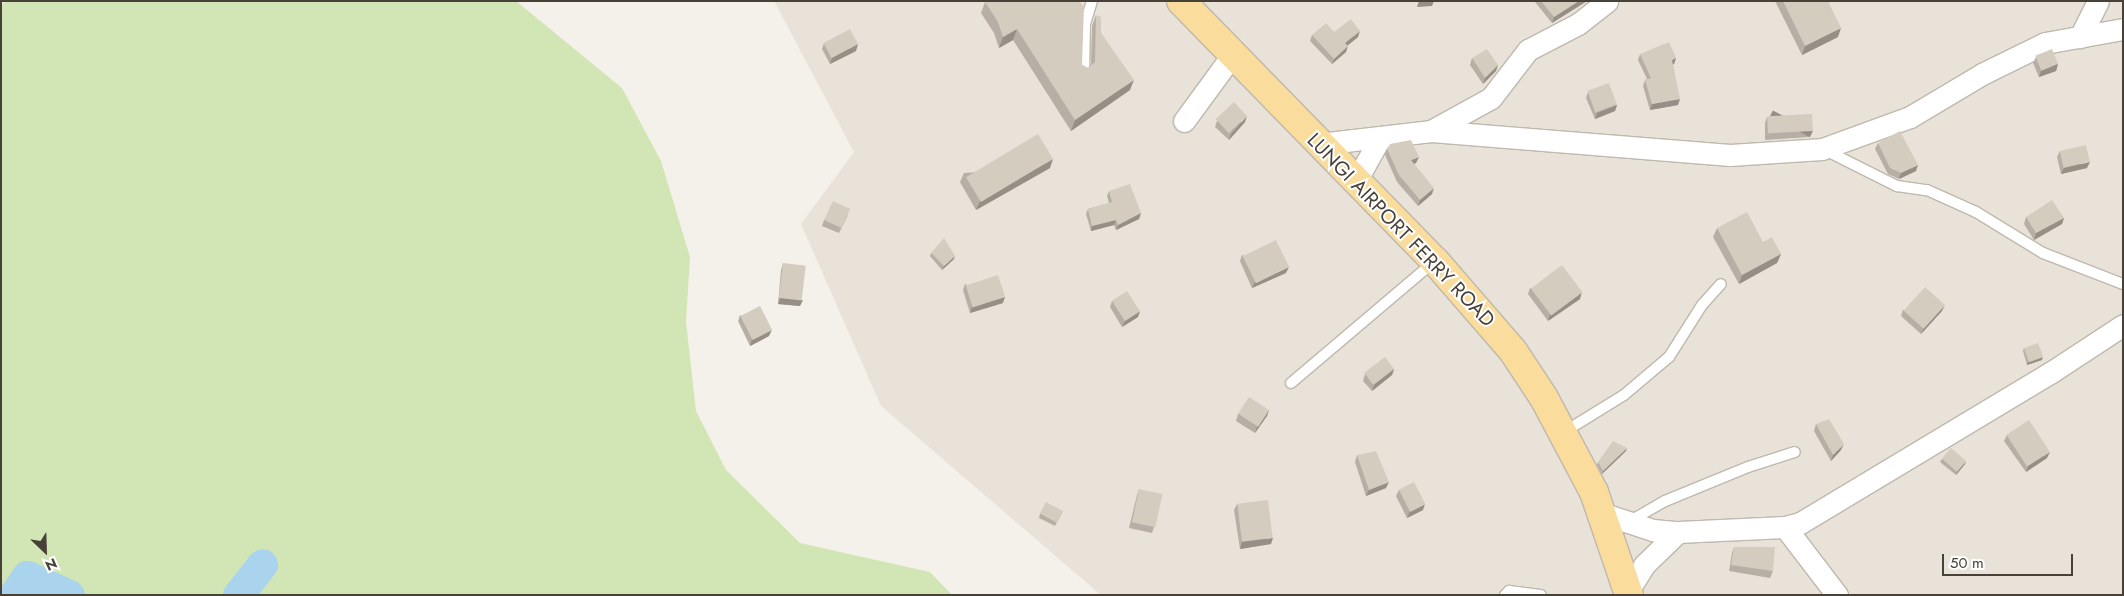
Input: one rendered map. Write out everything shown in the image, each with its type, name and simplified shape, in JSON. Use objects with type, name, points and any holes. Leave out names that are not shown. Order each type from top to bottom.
[{"type":"main road","name":"LUNGI AIRPORT FERRY ROAD","points":[[1182,1],[1319,144],[1435,260],[1513,352],[1616,518],[1628,593]]},
{"type":"street","points":[[1431,131],[1491,98],[1528,50],[1578,24],[1607,1]]},
{"type":"street","points":[[2080,37],[2098,1]]},
{"type":"street","points":[[1319,144],[1431,131],[1730,155],[1822,149],[1910,117],[1982,74],[2045,43],[2123,29]]},
{"type":"street","points":[[1184,121],[1233,54]]},
{"type":"street","points":[[1356,181],[1380,138]]},
{"type":"street","points":[[1616,518],[1653,530],[1678,532],[1784,527],[1828,508],[2123,325]]},
{"type":"street","points":[[1784,527],[1837,595]]},
{"type":"street","points":[[1628,593],[1644,565],[1678,532]]},
{"type":"lane","points":[[1084,72],[1085,24],[1092,1]]},
{"type":"lane","points":[[1822,149],[1897,186],[1927,190],[1976,212],[2043,252],[2123,284]]},
{"type":"lane","points":[[1292,384],[1435,260]]},
{"type":"lane","points":[[1564,432],[1624,395],[1669,357],[1702,305],[1721,284]]},
{"type":"lane","points":[[1616,518],[1664,501],[1748,466],[1795,452]]},
{"type":"lane","points":[[1505,595],[1509,591],[1541,595]]},
{"type":"shaded area","points":[[774,1],[2123,1],[2123,595],[1101,595],[881,406],[801,224],[854,152]]},
{"type":"green space","points":[[7,1],[516,1],[622,88],[661,161],[690,257],[686,322],[696,411],[726,470],[800,543],[930,572],[952,595],[1,595],[1,4]]},
{"type":"building","points":[[986,1],[1079,1],[1084,7],[1082,65],[1088,68],[1095,62],[1096,15],[1101,17],[1101,33],[1134,80],[1075,120],[1017,29],[1003,37],[998,22]]},
{"type":"building","points":[[1541,1],[1579,1],[1554,17]]},
{"type":"building","points":[[1783,1],[1828,1],[1841,28],[1805,46]]},
{"type":"building","points":[[1351,19],[1360,31],[1345,43],[1348,46],[1334,59],[1312,35],[1326,23],[1334,32]]},
{"type":"building","points":[[850,29],[858,44],[831,58],[824,43]]},
{"type":"building","points":[[1669,42],[1676,58],[1672,60],[1680,99],[1652,104],[1645,80],[1651,78],[1640,54]]},
{"type":"building","points":[[1487,49],[1498,65],[1485,78],[1472,58]]},
{"type":"building","points":[[2052,49],[2058,64],[2041,71],[2035,56]]},
{"type":"building","points":[[1609,83],[1617,105],[1595,112],[1587,91]]},
{"type":"building","points":[[1234,102],[1247,116],[1229,133],[1216,119]]},
{"type":"building","points":[[1812,114],[1813,131],[1768,133],[1767,116]]},
{"type":"building","points":[[1900,131],[1918,165],[1901,173],[1890,168],[1878,143]]},
{"type":"building","points":[[1038,134],[1053,159],[981,202],[966,177]]},
{"type":"building","points":[[1411,140],[1419,157],[1411,160],[1434,188],[1420,200],[1399,175],[1387,149],[1390,144]]},
{"type":"building","points":[[2086,145],[2090,162],[2064,168],[2060,151]]},
{"type":"building","points":[[1130,184],[1141,213],[1118,225],[1116,220],[1092,226],[1088,209],[1112,202],[1109,191]]},
{"type":"building","points":[[2052,200],[2064,218],[2036,233],[2026,217]]},
{"type":"building","points":[[833,201],[850,209],[841,228],[824,220]]},
{"type":"building","points":[[1747,212],[1763,242],[1772,237],[1781,254],[1742,275],[1717,228]]},
{"type":"building","points":[[944,238],[955,256],[944,266],[931,253]]},
{"type":"building","points":[[1276,240],[1289,267],[1256,283],[1243,256]]},
{"type":"building","points":[[783,263],[806,266],[802,301],[779,298]]},
{"type":"building","points":[[1562,265],[1582,292],[1551,316],[1531,288]]},
{"type":"building","points":[[998,275],[1005,297],[973,307],[966,286]]},
{"type":"building","points":[[1925,287],[1945,305],[1924,329],[1904,311]]},
{"type":"building","points":[[1127,291],[1140,311],[1125,321],[1112,301]]},
{"type":"building","points":[[760,306],[772,330],[753,340],[740,316]]},
{"type":"building","points":[[2038,343],[2043,357],[2029,362],[2024,348]]},
{"type":"building","points":[[1385,357],[1394,369],[1373,385],[1364,373]]},
{"type":"building","points":[[1249,397],[1269,410],[1258,427],[1238,414]]},
{"type":"building","points":[[1829,419],[1844,444],[1833,455],[1816,424]]},
{"type":"building","points":[[2029,420],[2050,452],[2027,467],[2006,435]]},
{"type":"building","points":[[1613,441],[1627,448],[1603,471],[1598,462]]},
{"type":"building","points":[[1951,448],[1966,461],[1957,472],[1942,459]]},
{"type":"building","points":[[1376,451],[1389,482],[1369,490],[1357,455]]},
{"type":"building","points":[[1414,482],[1425,504],[1410,512],[1399,490]]},
{"type":"building","points":[[1139,489],[1162,494],[1155,527],[1132,522]]},
{"type":"building","points":[[1268,500],[1273,538],[1242,541],[1237,504]]},
{"type":"building","points":[[1046,502],[1063,511],[1057,522],[1040,513]]},
{"type":"building","points":[[1734,547],[1775,547],[1773,571],[1731,565]]},
{"type":"waterway","points":[[238,595],[262,564]]},
{"type":"waterway","points":[[14,595],[27,576],[69,595]]}]
